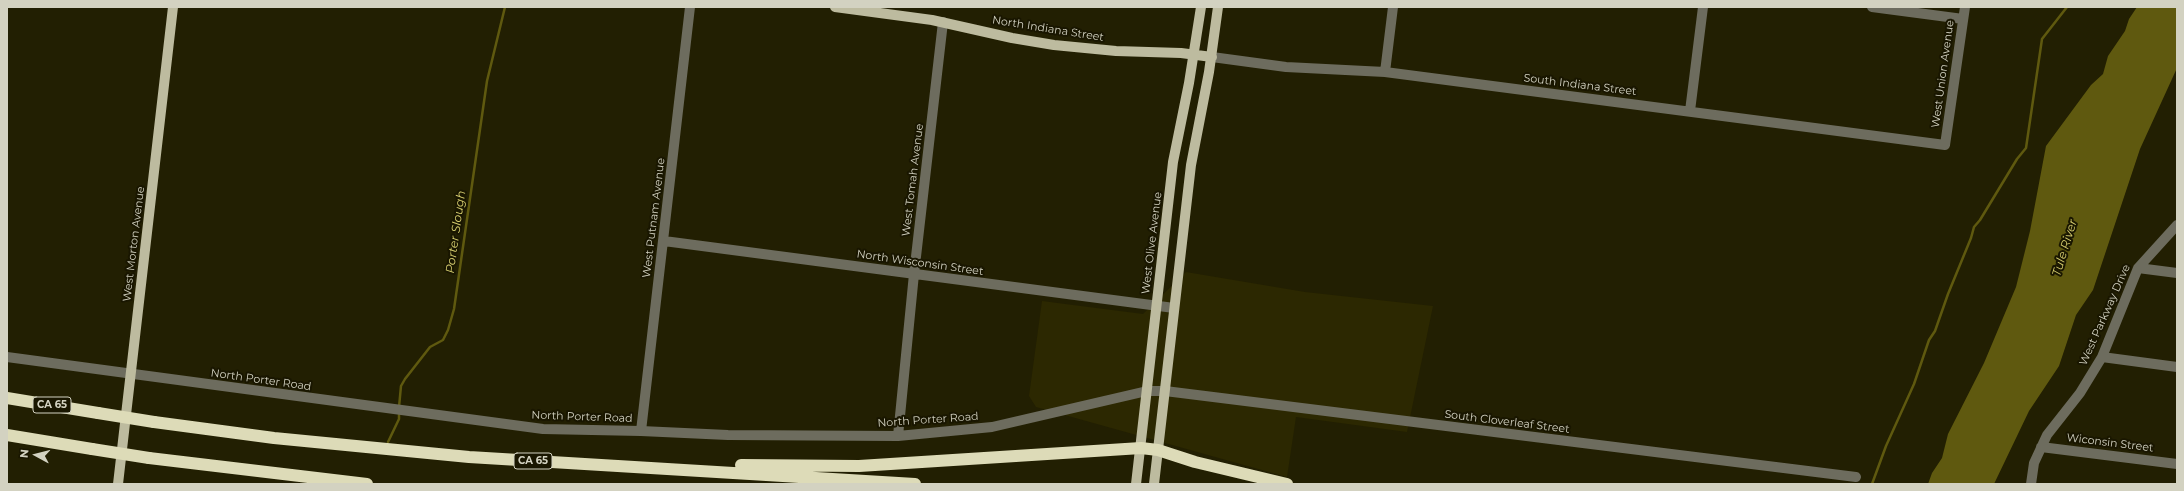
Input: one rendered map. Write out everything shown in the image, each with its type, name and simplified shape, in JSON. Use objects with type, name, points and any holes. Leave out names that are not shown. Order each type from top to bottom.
[{"type":"highway","name":"CA 65","points":[[7,398],[154,422],[274,438],[394,451],[915,484]]},
{"type":"highway","points":[[7,435],[149,458],[367,484]]},
{"type":"highway","points":[[620,466],[677,463],[859,466],[1140,448],[1158,450],[1195,462],[1287,484]]},
{"type":"main road","name":"West Morton Avenue","points":[[118,484],[173,7]]},
{"type":"main road","name":"North Indiana Street","points":[[835,7],[943,22],[996,35],[1054,45],[1110,51],[1212,57]]},
{"type":"main road","name":"West Olive Avenue","points":[[1154,484],[1158,450],[1156,306],[1173,162],[1194,55],[1201,7]]},
{"type":"main road","name":"West Olive Avenue","points":[[1136,484],[1140,448],[1156,391],[1174,308],[1191,165],[1212,57],[1218,7]]},
{"type":"street","name":"West Putnam Avenue","points":[[641,431],[690,7]]},
{"type":"street","points":[[1385,72],[1394,7]]},
{"type":"street","points":[[1690,111],[1703,7]]},
{"type":"street","points":[[1872,7],[1963,19]]},
{"type":"street","name":"West Union Avenue","points":[[1945,145],[1965,7]]},
{"type":"street","name":"West Tomah Avenue","points":[[898,436],[914,274],[943,22]]},
{"type":"street","name":"South Indiana Street","points":[[1212,57],[1286,67],[1385,72],[1945,145]]},
{"type":"street","name":"West Parkway Drive","points":[[2031,484],[2034,463],[2041,447],[2047,435],[2080,393],[2102,357],[2138,268],[2177,225]]},
{"type":"street","name":"North Wisconsin Street","points":[[664,241],[1174,308]]},
{"type":"street","points":[[2138,268],[2177,273]]},
{"type":"street","name":"North Porter Road","points":[[7,357],[543,429],[728,435],[898,436],[992,427],[1156,391]]},
{"type":"street","points":[[2102,357],[2177,367]]},
{"type":"street","name":"South Cloverleaf Street","points":[[1156,391],[1856,477]]},
{"type":"street","name":"Wiconsin Street","points":[[2041,447],[2177,464]]},
{"type":"shaded area","points":[[1186,272],[1305,292],[1433,306],[1407,432],[1296,417],[1287,477],[1036,407],[1029,396],[1042,301],[1143,314]]},
{"type":"water","name":"Tule River","points":[[2137,7],[2177,7],[2177,68],[2140,149],[2093,290],[2076,315],[2059,366],[2029,411],[1994,484],[1928,484],[1932,473],[1942,458],[1948,434],[1984,363],[2016,287],[2030,231],[2046,146],[2091,85],[2103,74],[2108,56],[2125,31],[2129,19]]},
{"type":"waterway","name":"Porter Slough","points":[[399,407],[401,386],[430,347],[443,340],[448,330],[454,309],[487,81],[505,7]]},
{"type":"waterway","points":[[1872,484],[1886,446],[1914,384],[1929,340],[1935,331],[1974,227],[1980,220],[2017,159],[2026,148],[2042,39],[2067,7]]},
{"type":"waterway","name":"Porter Slough","points":[[388,442],[399,419],[399,412]]}]
